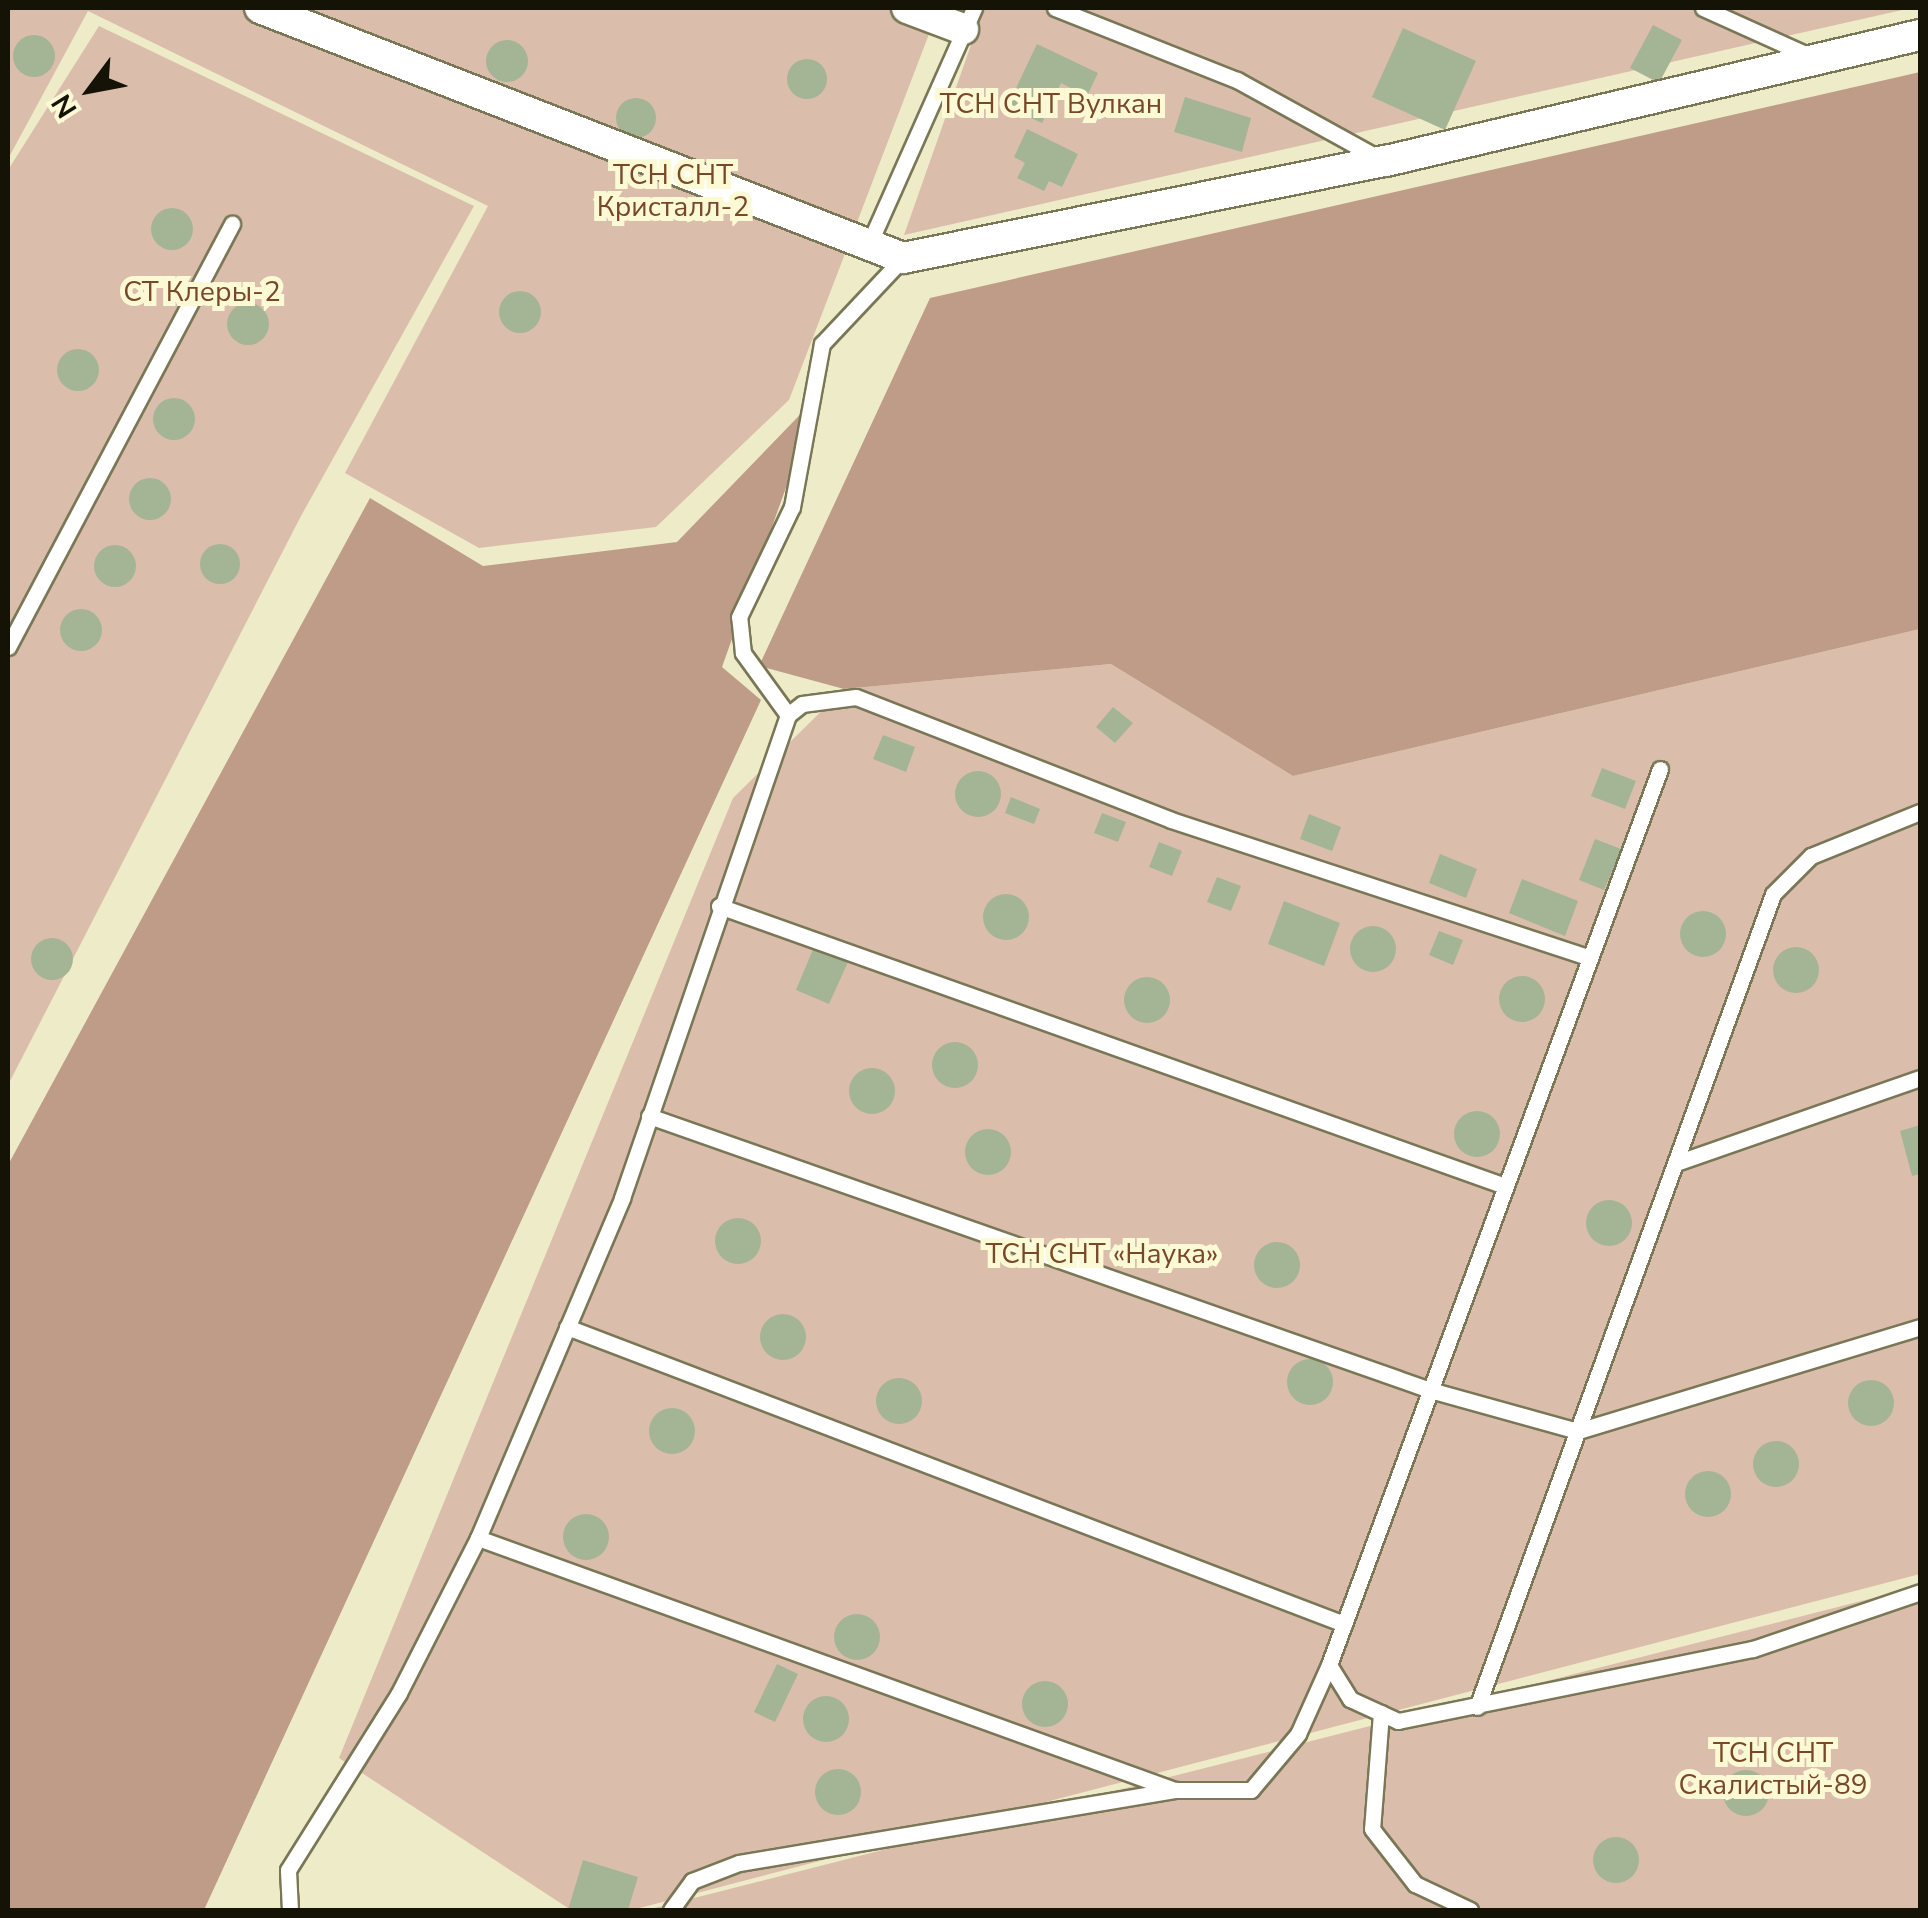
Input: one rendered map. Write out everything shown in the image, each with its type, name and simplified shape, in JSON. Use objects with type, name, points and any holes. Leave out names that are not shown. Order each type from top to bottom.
[{"type":"street","points":[[260,8],[903,258],[1386,162],[1920,36]]},
{"type":"street","points":[[907,8],[969,18]]},
{"type":"lane","points":[[1055,8],[1237,80],[1386,162]]},
{"type":"lane","points":[[1703,8],[1818,60]]},
{"type":"lane","points":[[869,244],[969,18]]},
{"type":"lane","points":[[8,647],[232,224]]},
{"type":"lane","points":[[788,715],[743,653],[740,617],[792,507],[822,344],[903,258]]},
{"type":"lane","points":[[290,1910],[288,1870],[398,1693],[478,1538],[567,1327],[649,1116],[788,715],[816,698],[856,698],[1171,820],[1590,958]]},
{"type":"lane","points":[[670,1910],[692,1882],[739,1864],[1176,1790],[1251,1790],[1298,1734],[1328,1665],[1660,769]]},
{"type":"lane","points":[[1477,1707],[1773,894],[1811,856],[1920,812]]},
{"type":"lane","points":[[719,906],[1506,1186]]},
{"type":"lane","points":[[1676,1163],[1920,1078]]},
{"type":"lane","points":[[649,1116],[1430,1390],[1578,1431],[1920,1327]]},
{"type":"lane","points":[[567,1327],[1344,1624]]},
{"type":"lane","points":[[478,1538],[1176,1790]]},
{"type":"lane","points":[[1328,1665],[1350,1699],[1398,1721],[1753,1649],[1920,1592]]},
{"type":"lane","points":[[1380,1713],[1372,1828],[1415,1884],[1470,1910]]},
{"type":"green space","name":"ТСН СНТ Кристалл-2","points":[[8,8],[939,8],[789,400],[656,527],[479,548],[345,473],[488,206],[88,11],[8,159]]},
{"type":"green space","name":"ТСН СНТ Вулкан","points":[[984,8],[1911,8],[904,235]]},
{"type":"green space","name":"СТ Клеры-2","points":[[99,26],[474,206],[301,516],[8,1085],[8,170]]},
{"type":"green space","name":"ТСН СНТ «Наука»","points":[[1920,629],[1920,1574],[632,1910],[571,1910],[339,1758],[733,798],[844,689],[1111,664],[1293,776]]},
{"type":"green space","name":"ТСН СНТ Скалистый-89","points":[[1920,1586],[1920,1910],[647,1910]]},
{"type":"shaded area","points":[[1920,72],[1920,629],[1293,776],[1111,664],[844,689],[759,666],[930,298]]},
{"type":"shaded area","points":[[819,395],[722,667],[761,700],[204,1910],[8,1910],[8,1165],[370,498],[483,566],[677,542]]},
{"type":"building","points":[[1653,25],[1682,40],[1659,83],[1630,68]]},
{"type":"building","points":[[1403,28],[1476,61],[1445,130],[1372,97]]},
{"type":"building","points":[[34,35],[49,41],[55,56],[49,71],[34,77],[19,71],[13,56],[19,41]]},
{"type":"building","points":[[507,40],[522,46],[528,61],[522,76],[507,82],[492,76],[486,61],[492,46]]},
{"type":"building","points":[[1037,44],[1098,73],[1087,96],[1061,83],[1042,123],[1007,107]]},
{"type":"building","points":[[807,59],[821,65],[827,79],[821,93],[807,99],[793,93],[787,79],[793,65]]},
{"type":"building","points":[[1185,97],[1251,118],[1242,152],[1174,132]]},
{"type":"building","points":[[636,98],[650,104],[656,118],[650,132],[636,138],[622,132],[616,118],[622,104]]},
{"type":"building","points":[[1027,129],[1078,154],[1062,187],[1049,181],[1044,191],[1017,178],[1025,163],[1014,157]]},
{"type":"building","points":[[172,208],[187,214],[193,229],[187,244],[172,250],[157,244],[151,229],[157,214]]},
{"type":"building","points":[[520,291],[535,297],[541,312],[535,327],[520,333],[505,327],[499,312],[505,297]]},
{"type":"building","points":[[248,303],[263,309],[269,324],[263,339],[248,345],[233,339],[227,324],[233,309]]},
{"type":"building","points":[[78,349],[93,355],[99,370],[93,385],[78,391],[63,385],[57,370],[63,355]]},
{"type":"building","points":[[174,398],[189,404],[195,419],[189,434],[174,440],[159,434],[153,419],[159,404]]},
{"type":"building","points":[[150,478],[165,484],[171,499],[165,514],[150,520],[135,514],[129,499],[135,484]]},
{"type":"building","points":[[220,544],[234,550],[240,564],[234,578],[220,584],[206,578],[200,564],[206,550]]},
{"type":"building","points":[[115,545],[130,551],[136,566],[130,581],[115,587],[100,581],[94,566],[100,551]]},
{"type":"building","points":[[81,609],[96,615],[102,630],[96,645],[81,651],[66,645],[60,630],[66,615]]},
{"type":"building","points":[[1113,707],[1133,723],[1115,743],[1096,727]]},
{"type":"building","points":[[883,735],[915,747],[906,772],[873,759]]},
{"type":"building","points":[[1602,768],[1636,781],[1625,809],[1591,796]]},
{"type":"building","points":[[978,771],[994,778],[1001,794],[994,810],[978,817],[962,810],[955,794],[962,778]]},
{"type":"building","points":[[1011,797],[1040,809],[1034,824],[1005,813]]},
{"type":"building","points":[[1102,813],[1126,822],[1118,842],[1094,833]]},
{"type":"building","points":[[1309,814],[1341,827],[1332,851],[1300,839]]},
{"type":"building","points":[[1595,839],[1621,849],[1604,890],[1579,880]]},
{"type":"building","points":[[1159,842],[1182,851],[1172,876],[1149,867]]},
{"type":"building","points":[[1440,854],[1477,869],[1466,898],[1429,883]]},
{"type":"building","points":[[1217,877],[1241,886],[1231,911],[1207,902]]},
{"type":"building","points":[[1522,879],[1578,901],[1565,936],[1509,913]]},
{"type":"building","points":[[1006,894],[1022,901],[1029,917],[1022,933],[1006,940],[990,933],[983,917],[990,901]]},
{"type":"building","points":[[1284,901],[1340,923],[1324,966],[1268,944]]},
{"type":"building","points":[[1703,911],[1719,918],[1726,934],[1719,950],[1703,957],[1687,950],[1680,934],[1687,918]]},
{"type":"building","points":[[1373,926],[1390,932],[1396,949],[1390,966],[1373,972],[1356,966],[1350,949],[1356,932]]},
{"type":"building","points":[[1439,931],[1463,940],[1453,965],[1429,955]]},
{"type":"building","points":[[52,938],[66,945],[73,959],[66,973],[52,980],[38,973],[31,959],[38,945]]},
{"type":"building","points":[[814,947],[848,962],[829,1004],[796,990]]},
{"type":"building","points":[[1796,947],[1812,954],[1819,970],[1812,986],[1796,993],[1780,986],[1773,970],[1780,954]]},
{"type":"building","points":[[1522,976],[1539,982],[1545,999],[1539,1016],[1522,1022],[1505,1016],[1499,999],[1505,982]]},
{"type":"building","points":[[1147,977],[1164,983],[1170,1000],[1164,1017],[1147,1023],[1130,1017],[1124,1000],[1130,983]]},
{"type":"building","points":[[955,1042],[971,1049],[978,1065],[971,1081],[955,1088],[939,1081],[932,1065],[939,1049]]},
{"type":"building","points":[[872,1068],[888,1075],[895,1091],[888,1107],[872,1114],[856,1107],[849,1091],[856,1075]]},
{"type":"building","points":[[1477,1111],[1493,1118],[1500,1134],[1493,1150],[1477,1157],[1461,1150],[1454,1134],[1461,1118]]},
{"type":"building","points":[[1920,1125],[1920,1174],[1912,1176],[1900,1131]]},
{"type":"building","points":[[988,1129],[1005,1135],[1011,1152],[1005,1169],[988,1175],[971,1169],[965,1152],[971,1135]]},
{"type":"building","points":[[1609,1200],[1626,1206],[1632,1223],[1626,1240],[1609,1246],[1592,1240],[1586,1223],[1592,1206]]},
{"type":"building","points":[[738,1218],[754,1225],[761,1241],[754,1257],[738,1264],[722,1257],[715,1241],[722,1225]]},
{"type":"building","points":[[1277,1242],[1294,1248],[1300,1265],[1294,1282],[1277,1288],[1260,1282],[1254,1265],[1260,1248]]},
{"type":"building","points":[[783,1314],[799,1321],[806,1337],[799,1353],[783,1360],[767,1353],[760,1337],[767,1321]]},
{"type":"building","points":[[1310,1359],[1326,1366],[1333,1382],[1326,1398],[1310,1405],[1294,1398],[1287,1382],[1294,1366]]},
{"type":"building","points":[[899,1378],[916,1384],[922,1401],[916,1418],[899,1424],[882,1418],[876,1401],[882,1384]]},
{"type":"building","points":[[1871,1380],[1887,1387],[1894,1403],[1887,1419],[1871,1426],[1855,1419],[1848,1403],[1855,1387]]},
{"type":"building","points":[[672,1408],[688,1415],[695,1431],[688,1447],[672,1454],[656,1447],[649,1431],[656,1415]]},
{"type":"building","points":[[1776,1441],[1792,1448],[1799,1464],[1792,1480],[1776,1487],[1760,1480],[1753,1464],[1760,1448]]},
{"type":"building","points":[[1708,1471],[1724,1478],[1731,1494],[1724,1510],[1708,1517],[1692,1510],[1685,1494],[1692,1478]]},
{"type":"building","points":[[586,1514],[603,1520],[609,1537],[603,1554],[586,1560],[569,1554],[563,1537],[569,1520]]},
{"type":"building","points":[[857,1614],[874,1620],[880,1637],[874,1654],[857,1660],[840,1654],[834,1637],[840,1620]]},
{"type":"building","points":[[777,1664],[798,1674],[775,1722],[754,1712]]},
{"type":"building","points":[[1045,1681],[1062,1687],[1068,1704],[1062,1721],[1045,1727],[1028,1721],[1022,1704],[1028,1687]]},
{"type":"building","points":[[826,1696],[843,1702],[849,1719],[843,1736],[826,1742],[809,1736],[803,1719],[809,1702]]},
{"type":"building","points":[[838,1769],[854,1776],[861,1792],[854,1808],[838,1815],[822,1808],[815,1792],[822,1776]]},
{"type":"building","points":[[1746,1770],[1762,1777],[1769,1793],[1762,1809],[1746,1816],[1730,1809],[1723,1793],[1730,1777]]},
{"type":"building","points":[[1616,1837],[1632,1844],[1639,1860],[1632,1876],[1616,1883],[1600,1876],[1593,1860],[1600,1844]]},
{"type":"building","points":[[583,1860],[638,1877],[628,1910],[568,1910]]}]
